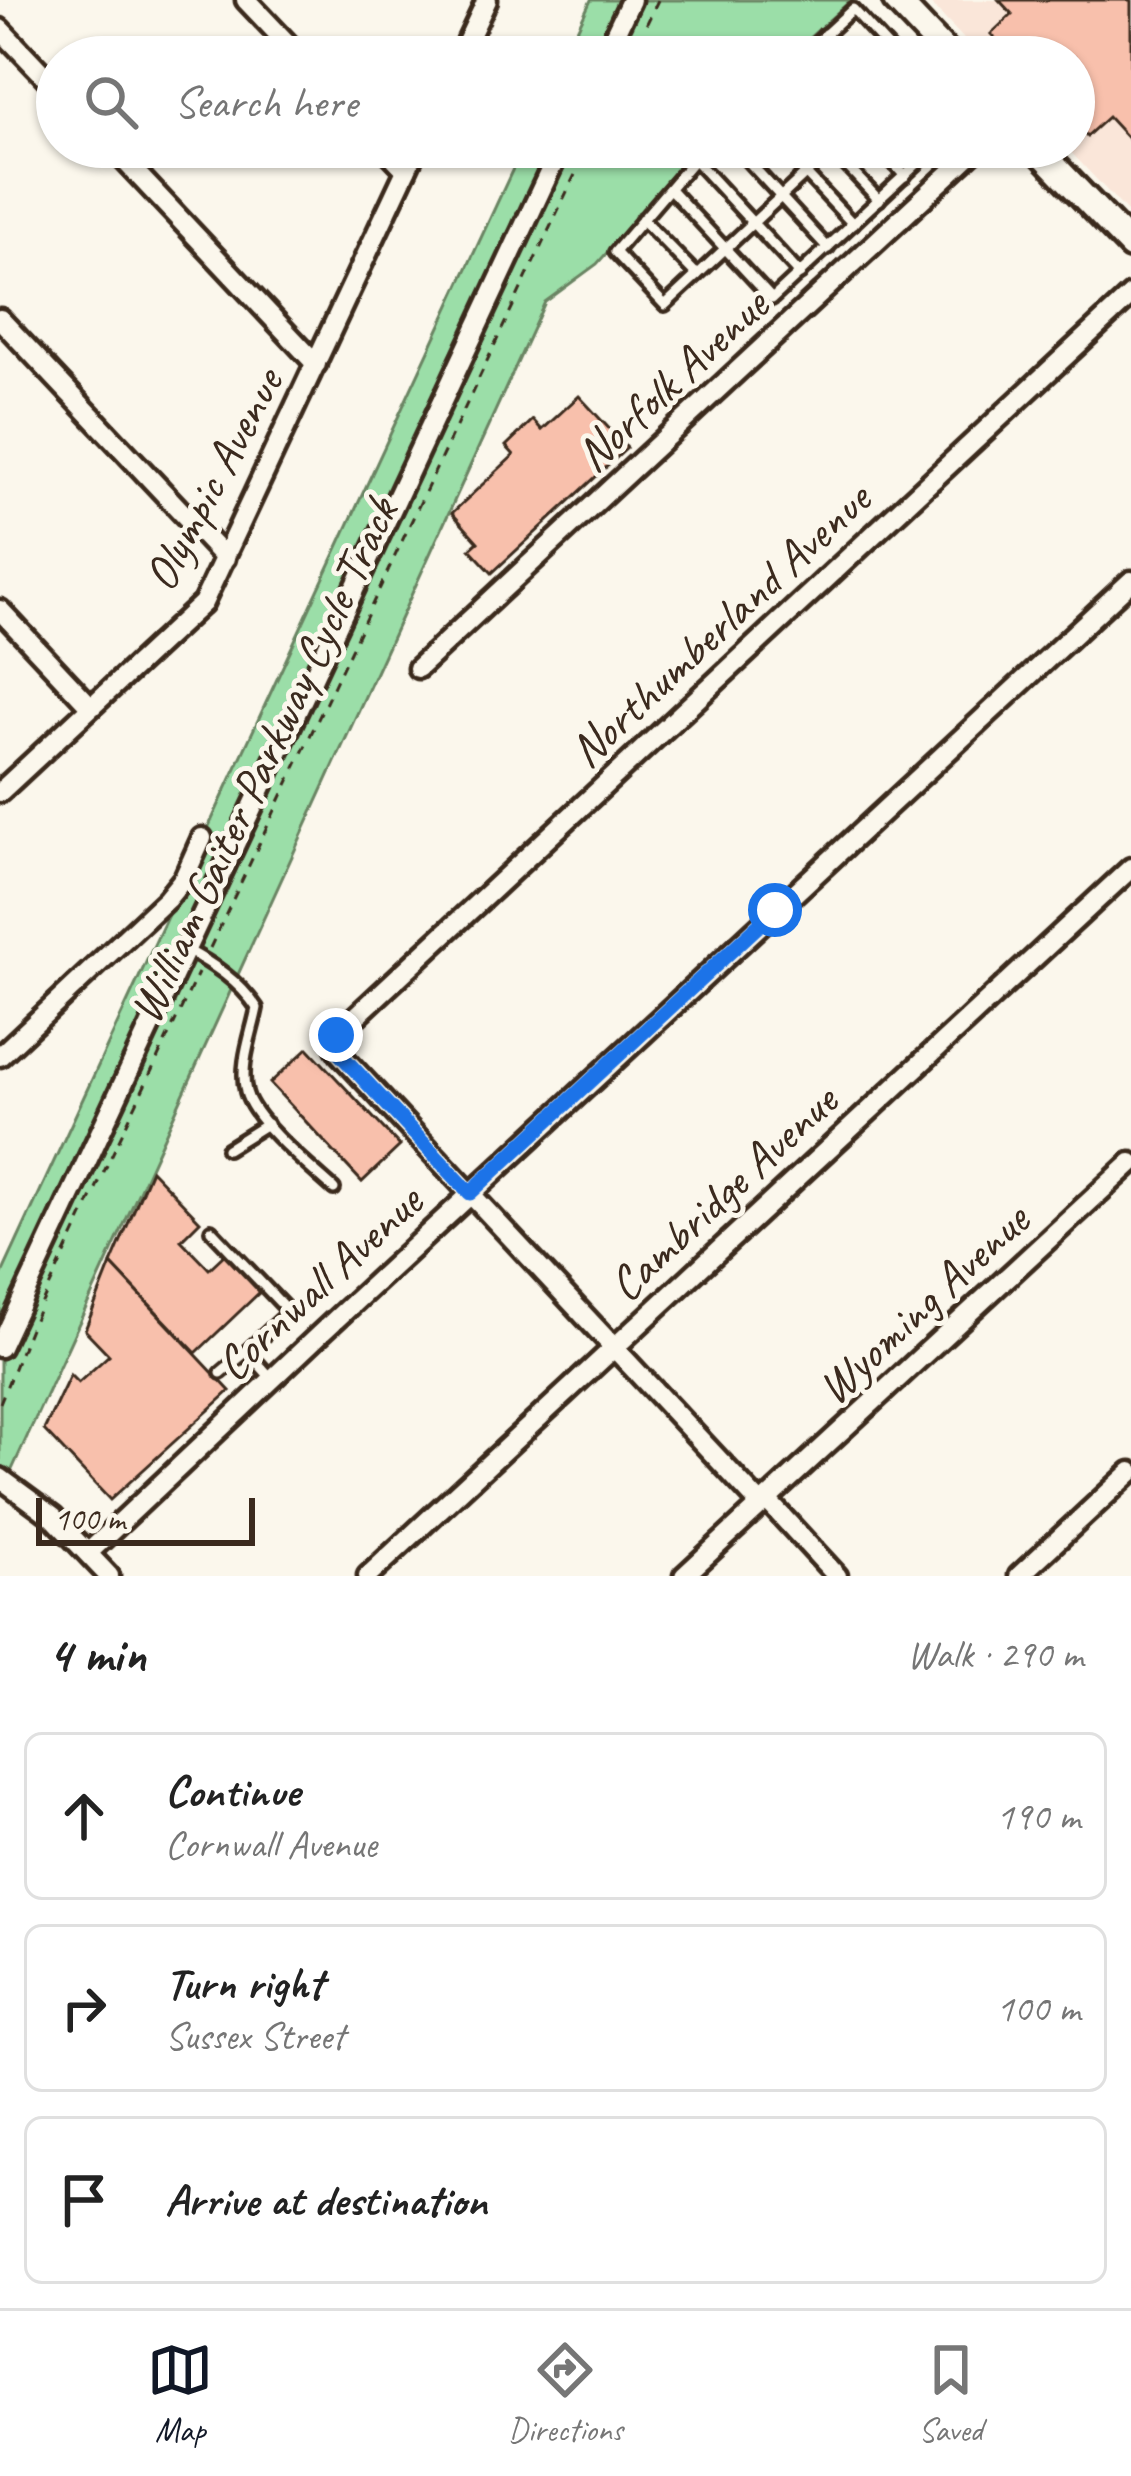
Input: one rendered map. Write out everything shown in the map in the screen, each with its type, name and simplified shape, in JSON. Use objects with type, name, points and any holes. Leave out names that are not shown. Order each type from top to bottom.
[{"type":"street","points":[[246,0],[280,36]]},
{"type":"street","points":[[470,36],[487,0]]},
{"type":"street","points":[[614,36],[631,0]]},
{"type":"street","points":[[896,0],[930,36]]},
{"type":"street","points":[[0,29],[36,67]]},
{"type":"street","points":[[132,168],[316,364]]},
{"type":"street","points":[[0,1348],[551,168]]},
{"type":"street","name":"Norfolk Avenue","points":[[418,668],[956,168]]},
{"type":"street","points":[[1056,168],[1131,246]]},
{"type":"street","name":"Olympic Avenue","points":[[0,792],[203,603],[406,170]]},
{"type":"street","name":"Northumberland Avenue","points":[[470,1193],[336,1048],[339,1030],[1131,295]]},
{"type":"street","points":[[0,319],[225,558]]},
{"type":"street","name":"Cornwall Avenue","points":[[88,1553],[1131,581]]},
{"type":"street","points":[[0,610],[91,707]]},
{"type":"street","points":[[0,1056],[167,899],[184,878],[202,838]]},
{"type":"street","name":"Cambridge Avenue","points":[[368,1576],[1131,868]]},
{"type":"street","name":"Wyoming Avenue","points":[[684,1576],[1131,1163]]},
{"type":"street","points":[[470,1193],[837,1576]]},
{"type":"street","points":[[1018,1576],[1131,1472]]},
{"type":"street","points":[[0,1478],[53,1517],[109,1576]]},
{"type":"lane","points":[[825,34],[853,9],[878,36]]},
{"type":"lane","points":[[686,168],[614,252],[665,305],[811,168]]},
{"type":"lane","points":[[702,168],[800,274]]},
{"type":"lane","points":[[754,168],[828,248]]},
{"type":"lane","points":[[800,168],[853,224]]},
{"type":"lane","points":[[849,168],[878,200]]},
{"type":"lane","points":[[898,168],[905,176]]},
{"type":"lane","points":[[670,189],[772,299],[913,168]]},
{"type":"lane","points":[[940,168],[945,178]]},
{"type":"lane","points":[[642,218],[697,275]]},
{"type":"lane","points":[[785,286],[805,308]]},
{"type":"lane","points":[[185,949],[244,989],[257,1009],[244,1060],[246,1094],[273,1134],[334,1189]]},
{"type":"lane","points":[[227,1149],[267,1124]]},
{"type":"lane","points":[[211,1230],[289,1312],[221,1373]]},
{"type":"lane","points":[[247,1351],[272,1378]]},
{"type":"path","points":[[641,36],[658,0]]},
{"type":"path","name":"William Gaiter Parkway Cycle Track","points":[[0,1403],[30,1328],[578,168]]},
{"type":"shaded area","points":[[927,0],[1131,0],[1131,216],[1086,168],[1095,168],[1095,36],[961,36]]},
{"type":"green space","points":[[591,0],[851,0],[811,36],[574,36]]},
{"type":"green space","points":[[513,168],[682,168],[597,264],[545,302],[0,1496],[0,1278]]},
{"type":"building","points":[[999,0],[1131,0],[1131,142],[1108,117],[1095,129],[1095,36],[993,36],[1012,14]]},
{"type":"building","points":[[579,396],[627,448],[492,573],[470,549],[478,542],[452,513],[514,455],[506,446],[533,420],[542,430]]},
{"type":"building","points":[[308,1048],[400,1146],[362,1182],[270,1083]]},
{"type":"building","points":[[151,1170],[200,1221],[181,1240],[209,1269],[225,1254],[261,1291],[196,1353],[111,1264]]},
{"type":"building","points":[[111,1264],[230,1391],[110,1500],[44,1430],[70,1375],[78,1383],[109,1355],[85,1330]]},
{"type":"route","points":[[336,1035],[340,1054],[470,1193],[775,910]]}]
